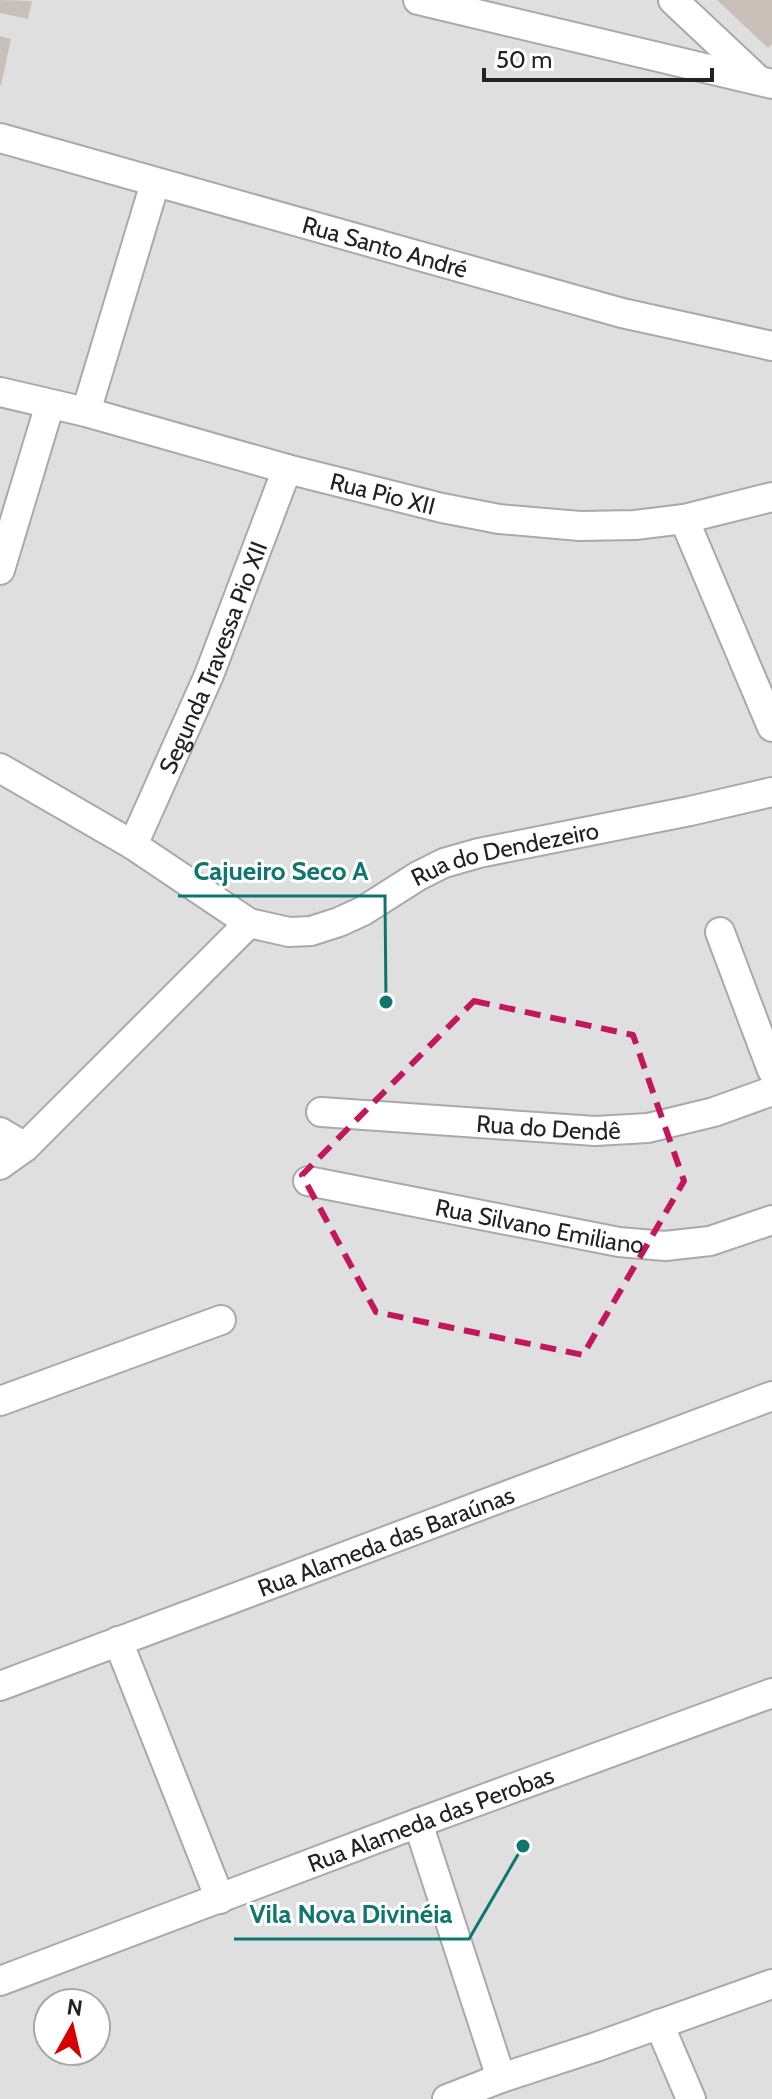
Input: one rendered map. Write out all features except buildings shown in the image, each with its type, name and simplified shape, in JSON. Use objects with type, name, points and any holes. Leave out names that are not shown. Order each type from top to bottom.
[{"type":"street","points":[[418,0],[765,82]]},
{"type":"street","points":[[673,0],[765,82]]},
{"type":"street","name":"Rua Santo André","points":[[0,138],[622,313],[772,346]]},
{"type":"street","points":[[86,412],[155,183]]},
{"type":"street","name":"Rua Pio XII","points":[[0,392],[86,412],[287,469],[499,519],[580,526],[635,525],[684,519],[772,497]]},
{"type":"street","points":[[0,570],[50,404]]},
{"type":"street","name":"Segunda Travessa Pio XII","points":[[133,845],[209,675],[287,469]]},
{"type":"street","points":[[684,519],[772,727]]},
{"type":"street","points":[[0,768],[133,845],[249,923],[25,1147],[0,1165]]},
{"type":"street","name":"Rua do Dendezeiro","points":[[249,923],[289,932],[311,931],[363,911],[444,863],[501,848],[772,792]]},
{"type":"street","points":[[720,932],[772,1070]]},
{"type":"street","name":"Rua do Dendê","points":[[321,1112],[595,1131],[648,1128],[714,1112],[772,1091]]},
{"type":"street","points":[[0,1132],[25,1147]]},
{"type":"street","name":"Rua Silvano Emiliano","points":[[308,1181],[565,1232],[649,1245],[710,1241],[772,1220]]},
{"type":"street","points":[[0,1401],[221,1320]]},
{"type":"street","name":"Rua Alameda das Baraúnas","points":[[0,1686],[772,1396]]},
{"type":"street","points":[[118,1641],[220,1899]]},
{"type":"street","name":"Rua Alameda das Perobas","points":[[0,1981],[772,1693]]},
{"type":"street","points":[[418,1823],[501,2078]]},
{"type":"street","points":[[447,2099],[772,1984]]},
{"type":"street","points":[[659,2024],[691,2099]]},
{"type":"highlighted area","points":[[474,1001],[633,1035],[684,1181],[583,1355],[376,1312],[302,1175]]},
{"type":"shaded area","points":[[0,0],[772,0],[772,2099],[0,2099]]},
{"type":"place","name":"Cajueiro Seco A","points":[[386,1002]]},
{"type":"place","name":"Vila Nova Divinéia","points":[[523,1846]]}]
